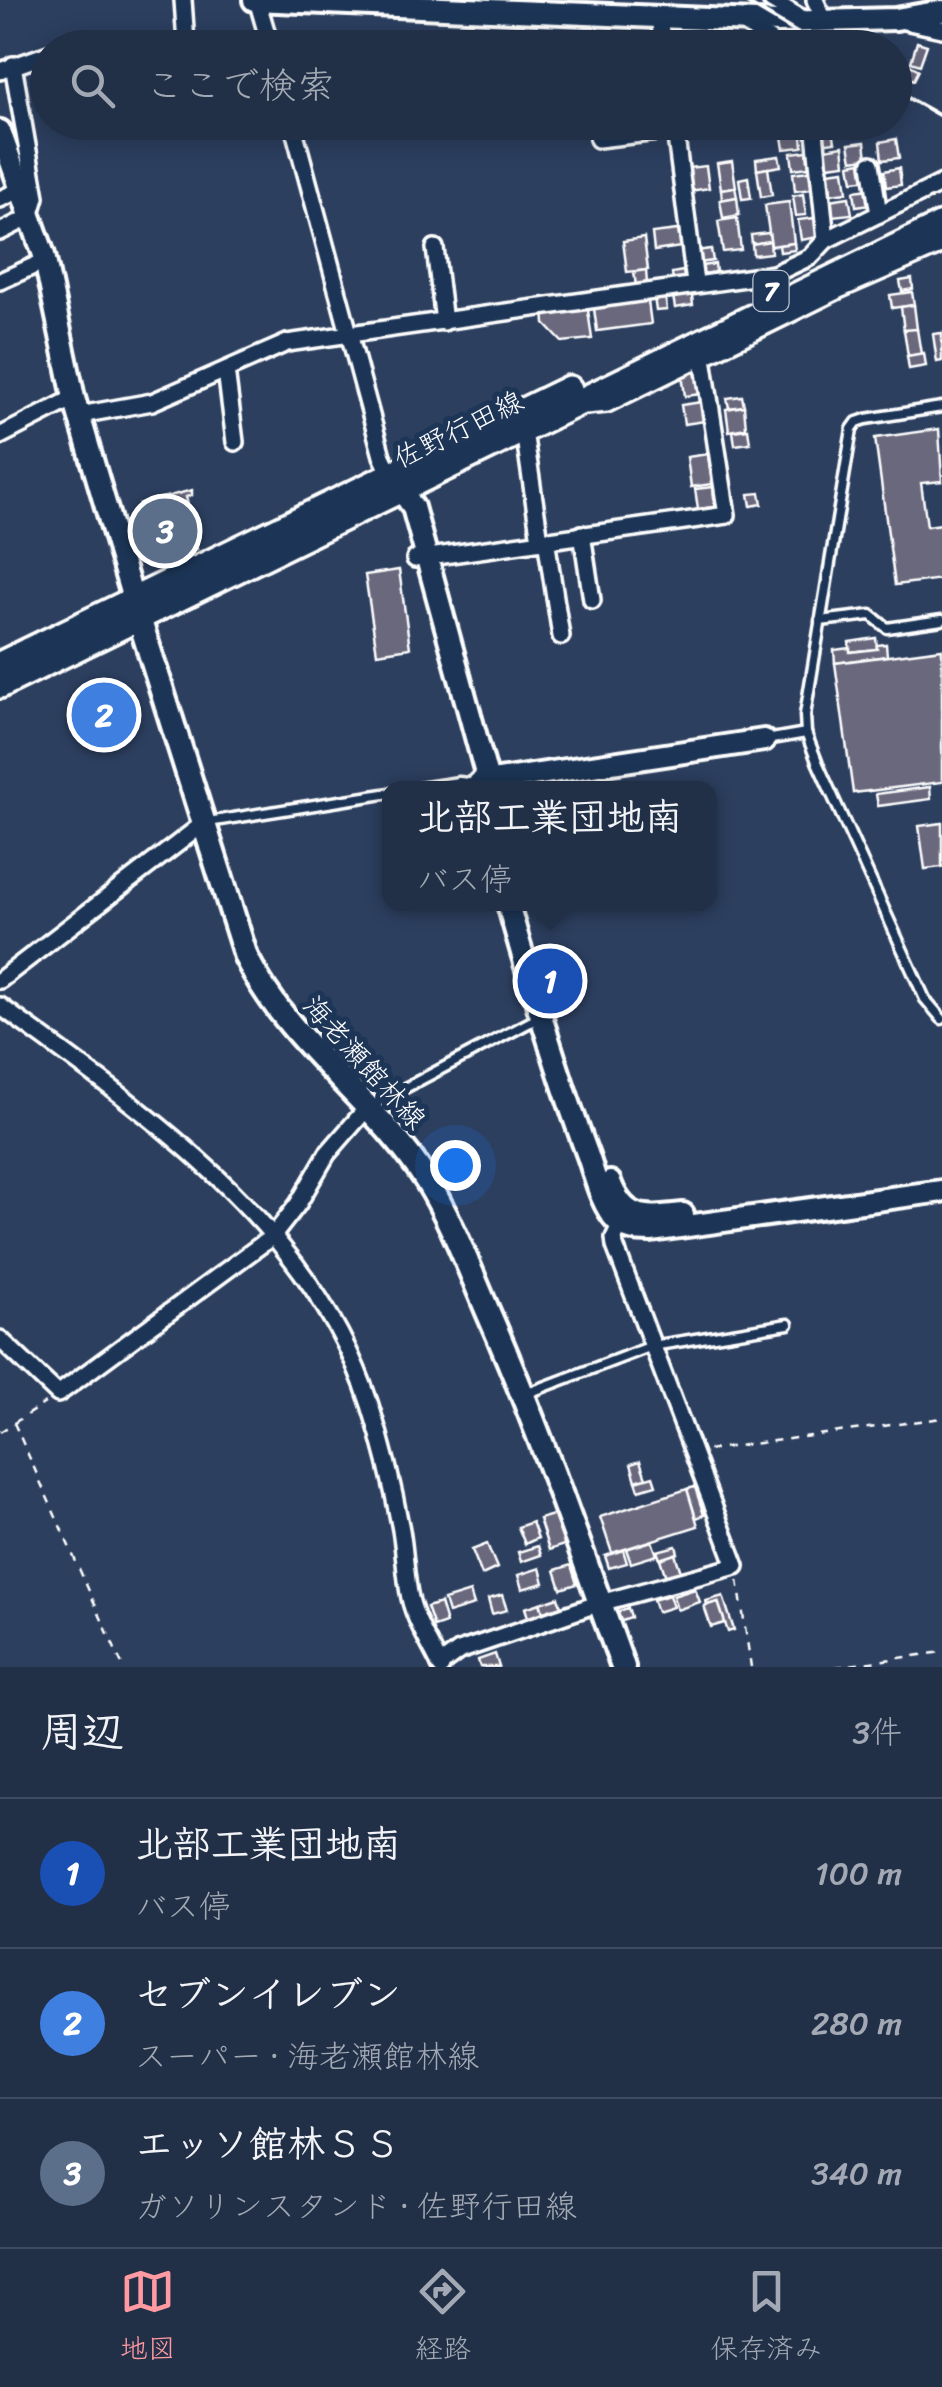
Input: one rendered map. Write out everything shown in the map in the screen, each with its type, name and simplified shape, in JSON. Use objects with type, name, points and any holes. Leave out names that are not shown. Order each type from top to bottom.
[{"type":"main road","name":"佐野行田線","points":[[395,483],[571,408],[604,382],[942,206]]},
{"type":"main road","name":"佐野行田線","points":[[0,665],[136,608],[604,382],[942,226]]},
{"type":"main road","name":"佐野行田線","points":[[0,685],[136,608]]},
{"type":"main road","name":"海老瀬館林線","points":[[136,608],[256,979],[289,1024],[406,1152],[444,1210],[524,1395],[624,1667]]},
{"type":"street","points":[[183,0],[185,30]]},
{"type":"street","points":[[265,30],[256,0],[570,6],[741,21],[896,19],[942,10]]},
{"type":"street","points":[[771,0],[816,22]]},
{"type":"street","points":[[815,0],[816,22]]},
{"type":"street","points":[[896,19],[920,0]]},
{"type":"street","points":[[658,16],[660,30]]},
{"type":"street","points":[[896,19],[942,29]]},
{"type":"street","points":[[741,21],[754,30]]},
{"type":"street","points":[[0,232],[30,217],[36,197],[6,68],[30,60]]},
{"type":"street","points":[[0,132],[45,261],[77,406],[136,608]]},
{"type":"street","points":[[297,140],[382,456],[422,558],[482,781]]},
{"type":"street","points":[[677,140],[694,283]]},
{"type":"street","points":[[816,140],[826,240]]},
{"type":"street","points":[[871,164],[879,214]]},
{"type":"street","points":[[1,434],[77,406],[152,402],[287,343],[774,274],[810,257],[826,240],[942,183]]},
{"type":"street","points":[[0,199],[20,190]]},
{"type":"street","points":[[571,408],[607,404],[841,289],[942,245]]},
{"type":"street","points":[[436,248],[444,322]]},
{"type":"street","points":[[0,280],[45,261]]},
{"type":"street","points":[[422,558],[728,515],[704,358]]},
{"type":"street","points":[[226,370],[235,442]]},
{"type":"street","points":[[524,431],[561,636]]},
{"type":"street","points":[[582,534],[592,600]]},
{"type":"street","points":[[514,781],[764,740]]},
{"type":"street","points":[[0,980],[203,824]]},
{"type":"street","points":[[510,911],[606,1206],[620,1225],[630,1230],[652,1231],[942,1191]]},
{"type":"street","points":[[523,911],[545,1013],[614,1194],[631,1213],[644,1217],[684,1214],[942,1177]]},
{"type":"street","points":[[0,1006],[161,1126],[205,1164],[273,1236],[313,1288],[349,1352],[370,1405],[400,1527],[410,1598],[440,1666],[459,1650],[600,1604],[736,1566],[615,1246],[620,1225]]},
{"type":"street","points":[[0,1339],[58,1394],[273,1236],[298,1204],[327,1154],[368,1108]]},
{"type":"lane","points":[[942,407],[866,419],[852,429],[805,715],[806,733],[925,999],[942,1019]]},
{"type":"lane","points":[[820,621],[870,615],[887,628],[942,620]]},
{"type":"lane","points":[[764,740],[806,733]]},
{"type":"lane","points":[[203,824],[382,794]]},
{"type":"lane","points":[[368,1108],[545,1013]]},
{"type":"lane","points":[[524,1395],[652,1346],[788,1324]]},
{"type":"path","points":[[0,1432],[58,1394]]},
{"type":"path","points":[[691,1452],[942,1418]]},
{"type":"path","points":[[14,1423],[123,1667]]},
{"type":"path","points":[[736,1566],[751,1667]]},
{"type":"path","points":[[835,1667],[942,1652]]},
{"type":"building","points":[[917,42],[927,45],[920,65],[912,59]]},
{"type":"building","points":[[783,140],[802,140],[803,147],[784,149]]},
{"type":"building","points":[[896,140],[899,158],[882,160],[880,142]]},
{"type":"building","points":[[865,142],[867,158],[852,160],[849,144]]},
{"type":"building","points":[[843,146],[845,164],[828,166],[825,149]]},
{"type":"building","points":[[807,151],[809,167],[793,169],[791,153]]},
{"type":"building","points":[[779,156],[781,166],[757,170],[756,159]]},
{"type":"building","points":[[732,161],[736,187],[721,189],[717,163]]},
{"type":"building","points":[[867,161],[870,179],[853,181],[850,164]]},
{"type":"building","points":[[706,166],[709,188],[690,191],[687,168]]},
{"type":"building","points":[[768,168],[772,195],[761,197],[757,170]]},
{"type":"building","points":[[899,168],[901,185],[886,187],[884,171]]},
{"type":"building","points":[[844,170],[847,192],[831,194],[828,172]]},
{"type":"building","points":[[809,171],[812,189],[795,191],[793,173]]},
{"type":"building","points":[[748,177],[751,198],[742,199],[739,179]]},
{"type":"building","points":[[735,187],[737,197],[722,200],[721,189]]},
{"type":"building","points":[[869,189],[871,204],[856,206],[854,191]]},
{"type":"building","points":[[803,194],[806,215],[796,216],[793,196]]},
{"type":"building","points":[[737,197],[739,215],[723,218],[720,200]]},
{"type":"building","points":[[849,197],[852,214],[832,216],[829,200]]},
{"type":"building","points":[[789,202],[794,243],[771,246],[765,205]]},
{"type":"building","points":[[737,218],[741,250],[723,252],[718,221]]},
{"type":"building","points":[[815,218],[818,237],[801,240],[798,220]]},
{"type":"building","points":[[678,230],[681,247],[654,251],[652,233]]},
{"type":"building","points":[[769,233],[770,241],[752,244],[751,235]]},
{"type":"building","points":[[644,238],[648,270],[627,272],[623,241]]},
{"type":"building","points":[[770,241],[771,253],[753,255],[752,244]]},
{"type":"building","points":[[794,243],[795,250],[780,252],[779,245]]},
{"type":"building","points":[[711,249],[713,261],[698,263],[696,251]]},
{"type":"building","points":[[715,264],[716,272],[697,275],[695,267]]},
{"type":"building","points":[[646,270],[647,284],[636,286],[634,272]]},
{"type":"building","points":[[683,271],[685,281],[673,283],[672,273]]},
{"type":"building","points":[[912,279],[913,289],[902,291],[900,281]]},
{"type":"building","points":[[691,287],[693,305],[675,308],[672,290]]},
{"type":"building","points":[[912,292],[914,305],[892,308],[890,295]]},
{"type":"building","points":[[647,294],[651,324],[597,331],[593,301]]},
{"type":"building","points":[[665,296],[667,310],[656,311],[654,297]]},
{"type":"building","points":[[587,303],[592,339],[562,342],[545,324],[544,309]]},
{"type":"building","points":[[914,305],[917,329],[904,331],[901,307]]},
{"type":"building","points":[[917,329],[921,354],[908,356],[904,330]]},
{"type":"building","points":[[942,333],[942,361],[937,362],[933,334]]},
{"type":"building","points":[[924,353],[926,366],[909,369],[907,356]]},
{"type":"building","points":[[698,372],[702,394],[685,396],[682,374]]},
{"type":"building","points":[[742,396],[744,406],[729,408],[727,398]]},
{"type":"building","points":[[702,402],[705,421],[684,424],[681,405]]},
{"type":"building","points":[[744,406],[746,428],[729,431],[726,409]]},
{"type":"building","points":[[748,429],[750,443],[735,445],[733,431]]},
{"type":"building","points":[[939,429],[942,481],[921,483],[927,526],[942,524],[942,579],[895,585],[875,438]]},
{"type":"building","points":[[708,454],[712,484],[691,487],[687,457]]},
{"type":"building","points":[[713,487],[715,507],[698,509],[695,489]]},
{"type":"building","points":[[192,490],[192,495],[186,497],[189,509],[177,513],[183,533],[193,531],[197,549],[159,560],[149,518],[142,519],[139,504]]},
{"type":"building","points":[[760,493],[762,504],[751,506],[749,494]]},
{"type":"building","points":[[399,570],[410,648],[377,653],[365,575]]},
{"type":"building","points":[[876,638],[877,649],[850,652],[849,642]]},
{"type":"building","points":[[886,644],[887,656],[835,663],[834,650],[877,649],[877,645]]},
{"type":"building","points":[[942,649],[942,782],[853,793],[835,663]]},
{"type":"building","points":[[120,695],[129,714],[88,735],[78,716]]},
{"type":"building","points":[[930,787],[931,799],[878,806],[876,794]]},
{"type":"building","points":[[942,823],[942,867],[925,869],[919,826]]},
{"type":"building","points":[[640,1461],[646,1478],[636,1481],[631,1464]]},
{"type":"building","points":[[653,1476],[656,1485],[639,1490],[636,1481]]},
{"type":"building","points":[[695,1487],[704,1515],[696,1518],[687,1489]]},
{"type":"building","points":[[687,1489],[698,1526],[612,1553],[600,1517]]},
{"type":"building","points":[[560,1513],[570,1543],[549,1550],[539,1519]]},
{"type":"building","points":[[532,1522],[538,1538],[525,1544],[518,1527]]},
{"type":"building","points":[[652,1541],[657,1555],[631,1563],[626,1549]]},
{"type":"building","points":[[487,1544],[497,1568],[482,1575],[472,1550]]},
{"type":"building","points":[[538,1546],[541,1555],[521,1562],[518,1552]]},
{"type":"building","points":[[676,1546],[678,1553],[660,1559],[657,1551]]},
{"type":"building","points":[[623,1550],[627,1563],[609,1568],[605,1556]]},
{"type":"building","points":[[675,1554],[683,1578],[668,1583],[660,1559]]},
{"type":"building","points":[[571,1565],[577,1584],[561,1589],[555,1570]]},
{"type":"building","points":[[540,1568],[544,1583],[522,1589],[518,1575]]},
{"type":"building","points":[[695,1589],[700,1602],[677,1610],[673,1596]]},
{"type":"building","points":[[470,1592],[474,1605],[448,1613],[444,1600]]},
{"type":"building","points":[[502,1595],[507,1610],[492,1614],[488,1599]]},
{"type":"building","points":[[669,1595],[673,1607],[657,1612],[653,1600]]},
{"type":"building","points":[[723,1596],[734,1630],[728,1632],[718,1602],[707,1605],[706,1601]]},
{"type":"building","points":[[558,1597],[563,1612],[545,1618],[540,1603]]},
{"type":"building","points":[[718,1602],[725,1623],[711,1627],[704,1606]]},
{"type":"building","points":[[440,1603],[446,1623],[434,1627],[427,1607]]},
{"type":"building","points":[[540,1603],[544,1615],[529,1620],[525,1608]]},
{"type":"building","points":[[628,1608],[631,1618],[619,1622],[616,1612]]},
{"type":"building","points":[[495,1654],[499,1667],[480,1667],[478,1660]]},
{"type":"railway","points":[[742,0],[792,30]]},
{"type":"railway","points":[[912,100],[942,117]]},
{"type":"place","name":"エッソ館林ＳＳ","points":[[165,531]]},
{"type":"place","name":"セブンイレブン","points":[[104,715]]},
{"type":"place","name":"北部工業団地南","points":[[550,981]]}]
